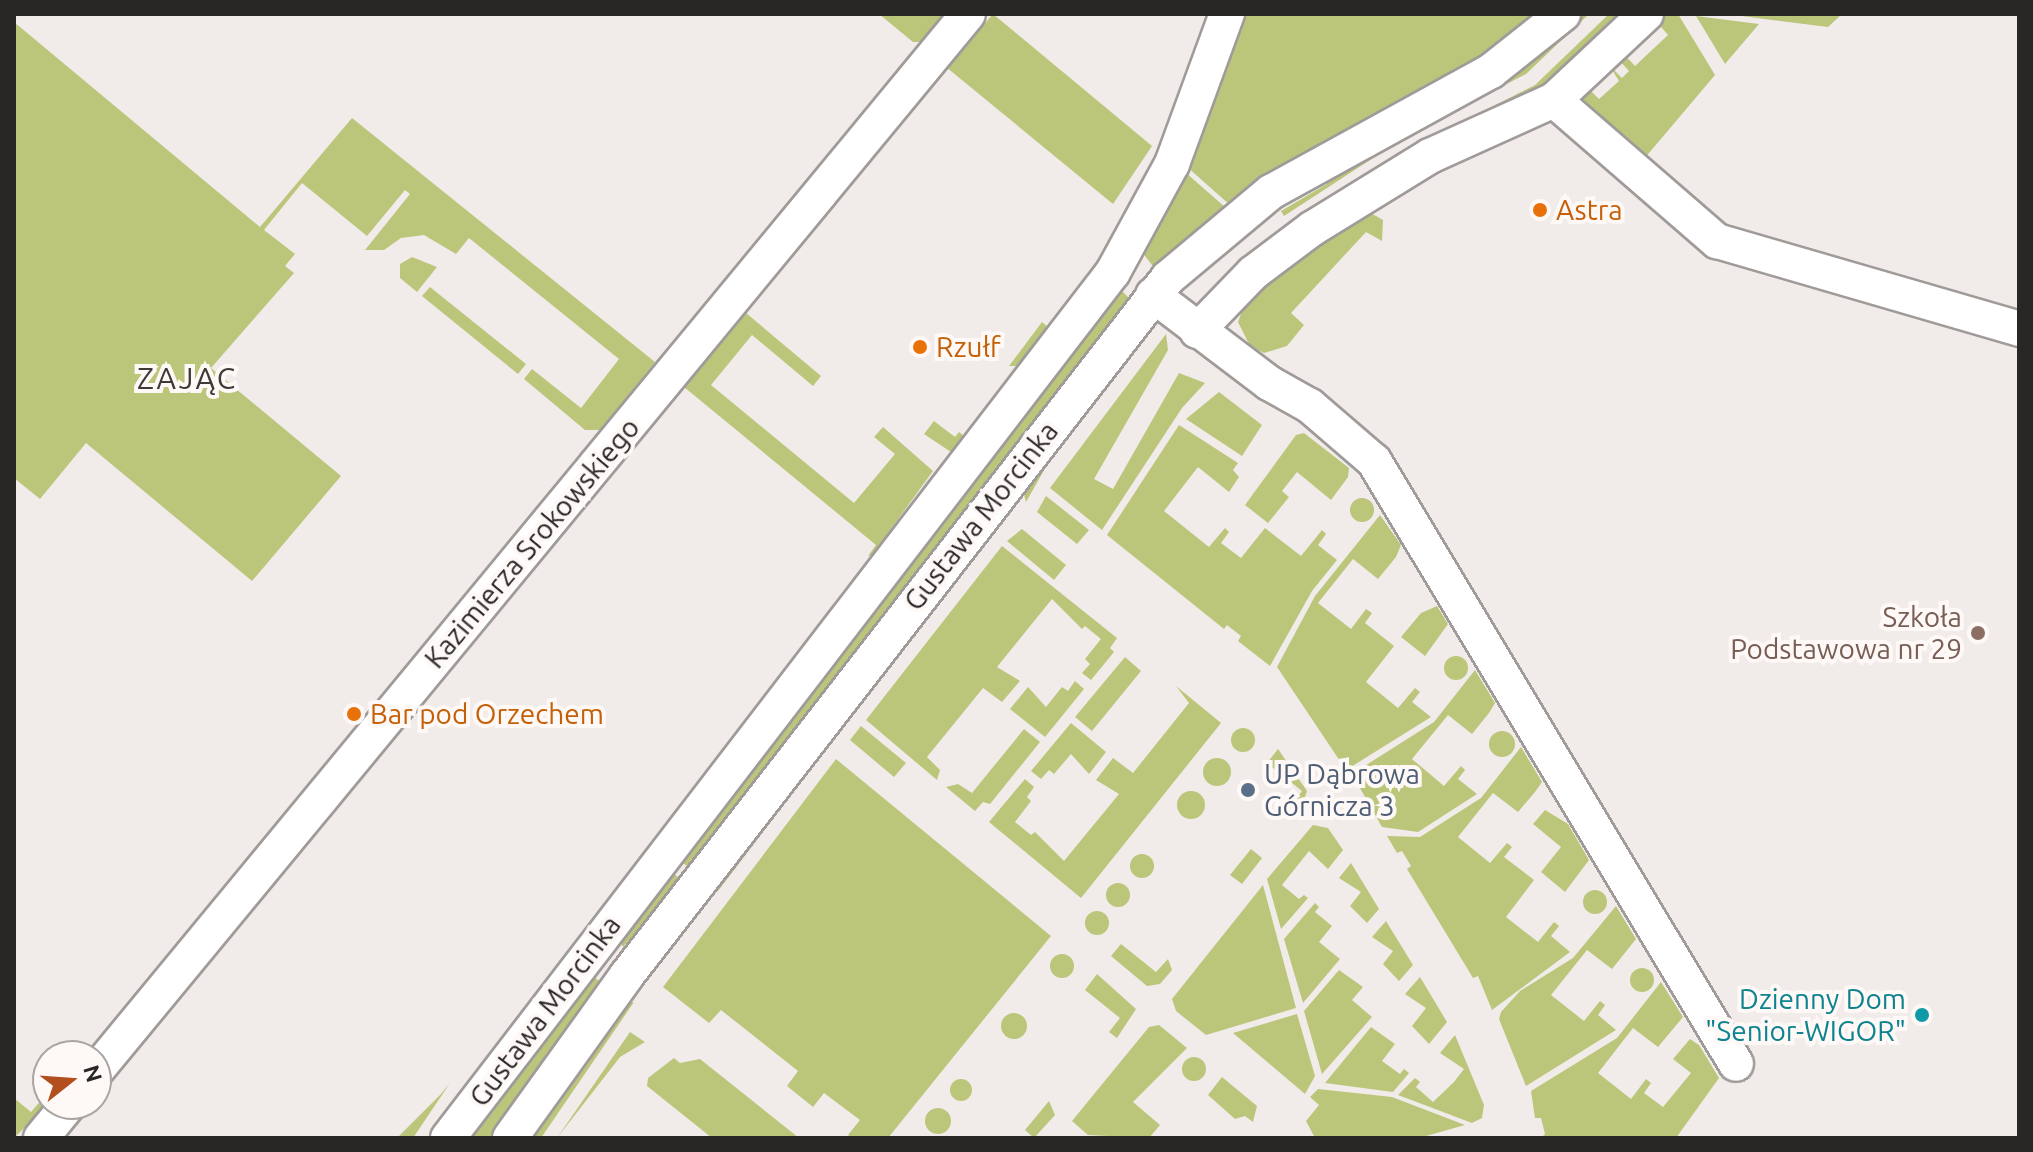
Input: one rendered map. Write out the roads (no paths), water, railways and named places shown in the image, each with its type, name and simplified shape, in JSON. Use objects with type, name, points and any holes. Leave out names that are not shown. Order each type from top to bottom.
[{"type":"street","name":"Kazimierza Srokowskiego","points":[[112,1052],[968,14]]},
{"type":"street","name":"Gustawa Morcinka","points":[[448,1138],[1118,265],[1172,164],[1227,14]]},
{"type":"street","name":"Gustawa Morcinka","points":[[510,1138],[627,975],[1153,295],[1199,247],[1253,204],[1491,71],[1563,14]]},
{"type":"street","points":[[1197,331],[1253,273],[1313,228],[1430,156],[1554,100],[1646,14]]},
{"type":"street","points":[[1554,100],[1717,241],[2019,329]]},
{"type":"street","points":[[1153,295],[1197,331],[1303,401],[1374,461],[1736,1064]]},
{"type":"street","points":[[593,948],[627,975]]},
{"type":"street","points":[[41,1138],[56,1120]]},
{"type":"place","name":"Astra","points":[[1540,210]]},
{"type":"place","name":"Rzułf","points":[[920,347]]},
{"type":"place","name":"Szkoła Podstawowa nr 29","points":[[1978,633]]},
{"type":"place","name":"Bar pod Orzechem","points":[[354,714]]},
{"type":"place","name":"UP Dąbrowa Górnicza 3","points":[[1248,790]]},
{"type":"place","name":"Dzienny Dom \"Senior-WIGOR\"","points":[[1922,1015]]},
{"type":"district","name":"ZAJĄC","points":[[187,378]]}]
